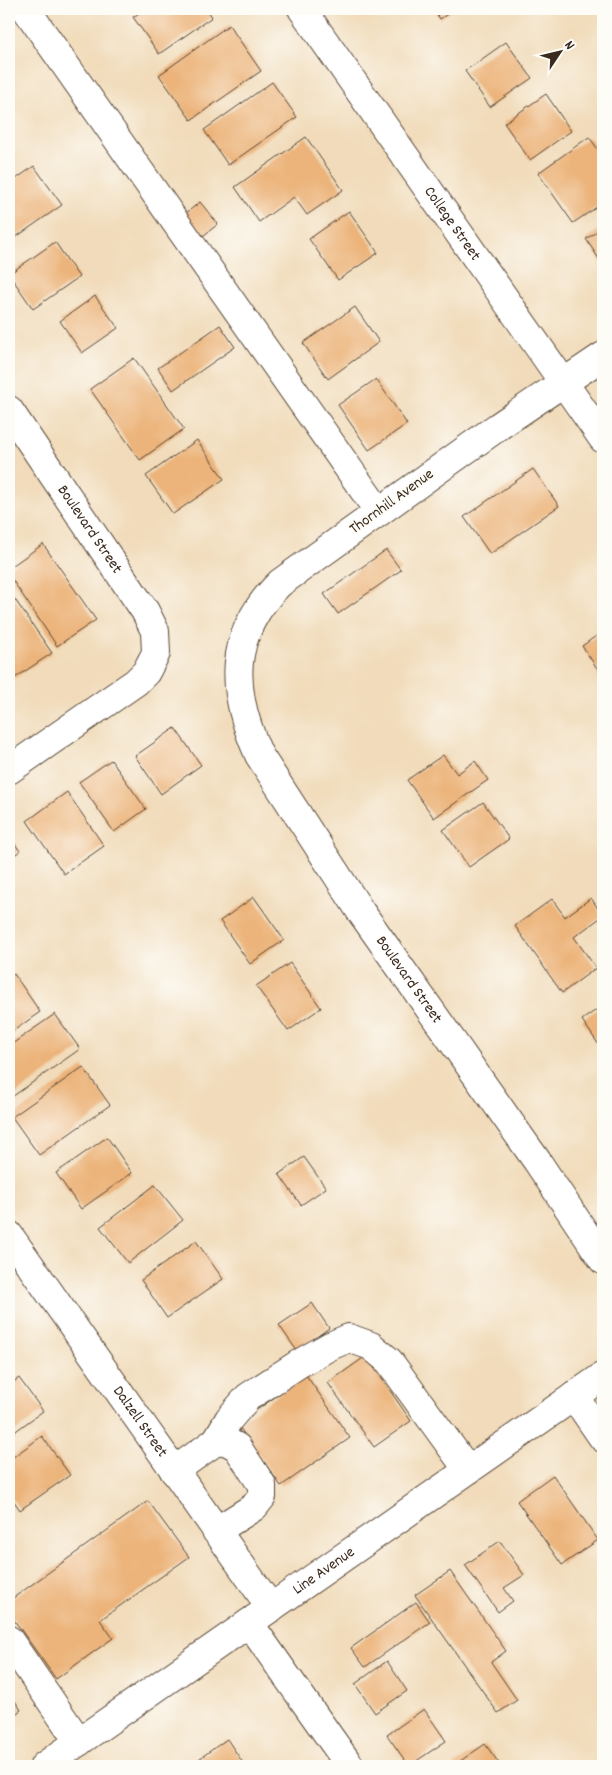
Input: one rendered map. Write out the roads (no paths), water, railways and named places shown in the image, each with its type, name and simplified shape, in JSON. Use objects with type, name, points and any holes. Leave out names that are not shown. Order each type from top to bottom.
[{"type":"street","points":[[26,9],[378,512]]},
{"type":"street","name":"College Street","points":[[302,9],[603,439]]},
{"type":"street","name":"Thornhill Avenue","points":[[239,688],[239,655],[243,637],[251,619],[266,596],[280,583],[378,512],[603,356]]},
{"type":"street","name":"Boulevard Street","points":[[9,410],[145,611],[155,630],[156,653],[146,672],[136,682],[9,770]]},
{"type":"street","name":"Boulevard Street","points":[[239,688],[242,708],[249,732],[259,755],[361,912],[537,1162],[603,1260]]},
{"type":"street","name":"Dalzell Street","points":[[9,1235],[271,1608]]},
{"type":"street","points":[[174,1471],[216,1441],[229,1419],[248,1397],[300,1363],[330,1346],[349,1338],[371,1346],[389,1362],[468,1470]]},
{"type":"street","name":"Line Avenue","points":[[44,1766],[603,1376]]},
{"type":"street","points":[[574,1396],[603,1438]]},
{"type":"street","points":[[216,1441],[224,1440],[237,1446],[262,1485],[262,1497],[254,1507],[216,1531]]},
{"type":"street","points":[[249,1623],[350,1766]]},
{"type":"street","points":[[9,1640],[79,1742]]}]
